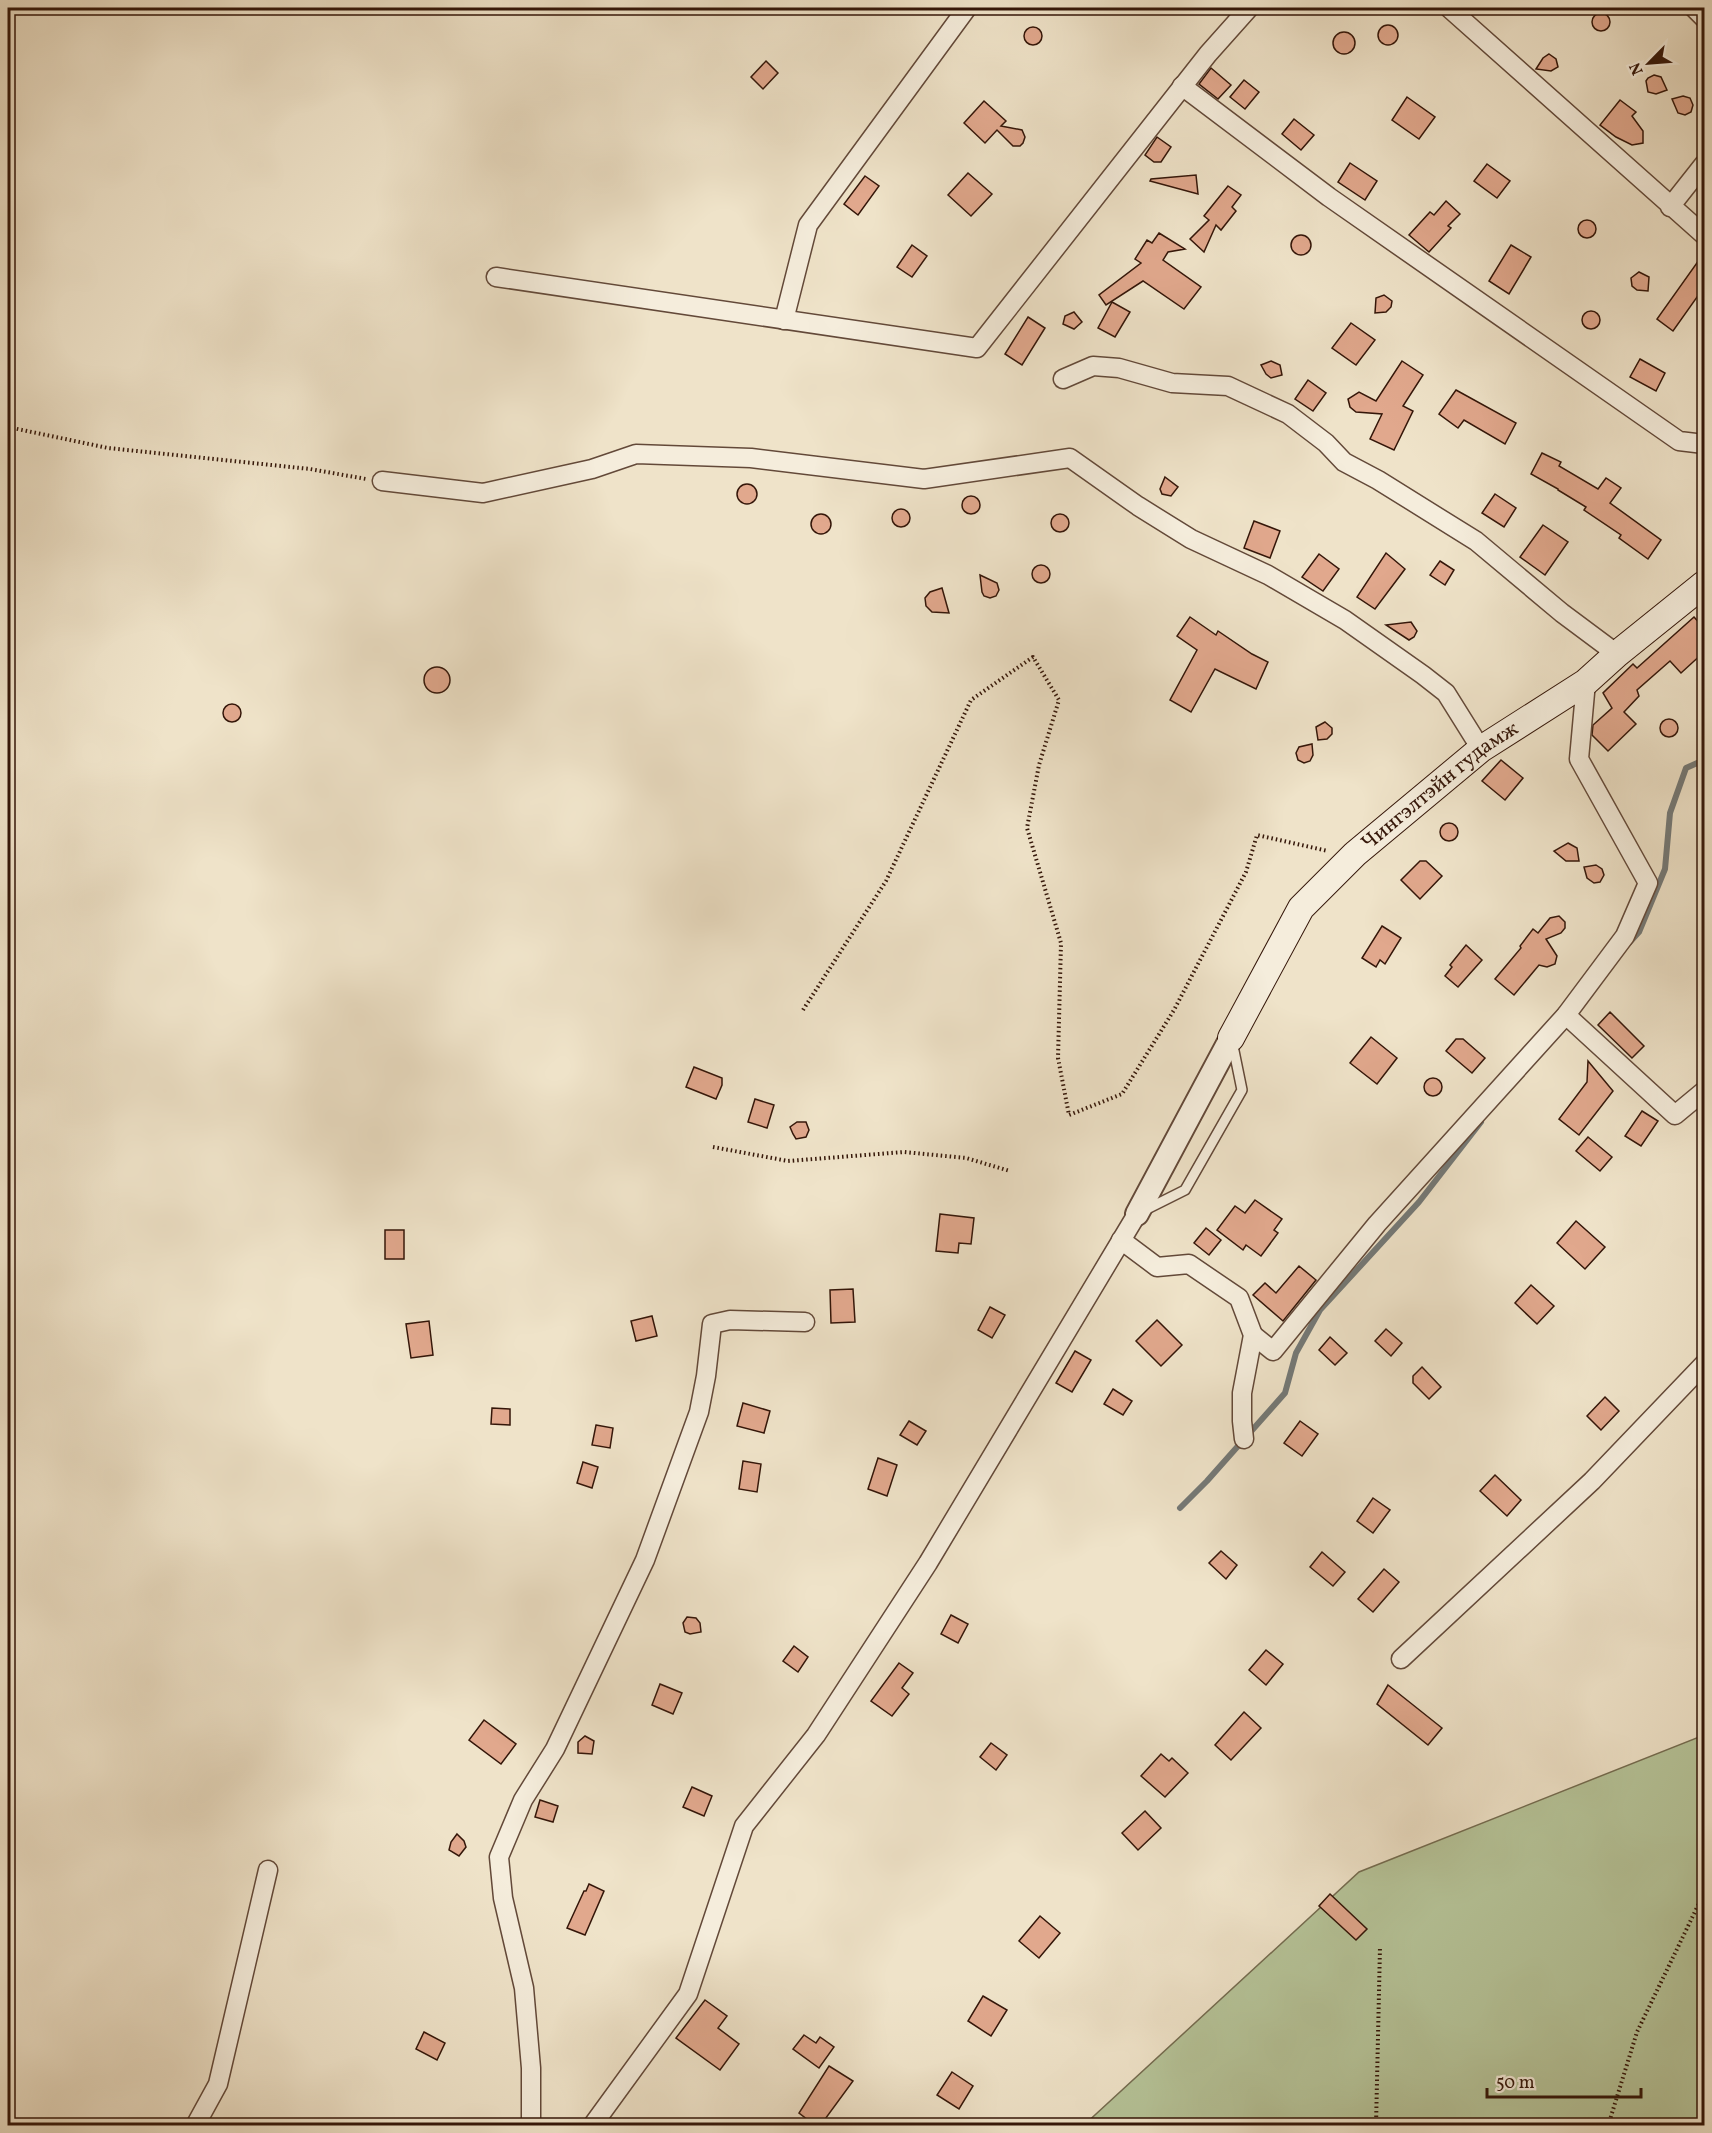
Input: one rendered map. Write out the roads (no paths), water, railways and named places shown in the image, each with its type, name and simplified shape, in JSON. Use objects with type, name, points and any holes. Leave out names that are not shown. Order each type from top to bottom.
[{"type":"main road","name":"Чингэлтэйн гудамж","points":[[1231,1038],[1301,908],[1355,854],[1481,749],[1586,682],[1704,584]]},
{"type":"street","points":[[784,320],[808,225],[967,8]]},
{"type":"street","points":[[496,277],[977,348],[1182,86],[1250,8]]},
{"type":"street","points":[[1449,8],[1704,235]]},
{"type":"street","points":[[1694,8],[1704,18]]},
{"type":"street","points":[[1182,86],[1329,197],[1679,441],[1704,444]]},
{"type":"street","points":[[1670,207],[1704,164]]},
{"type":"street","points":[[1063,379],[1092,366],[1119,368],[1172,382],[1228,386],[1288,414],[1326,443],[1344,462],[1378,480],[1476,541],[1562,613],[1617,654]]},
{"type":"street","points":[[382,481],[483,493],[592,469],[636,454],[751,458],[924,479],[1070,458],[1138,506],[1191,539],[1268,575],[1345,620],[1404,661],[1446,693],[1481,749]]},
{"type":"street","points":[[1121,1240],[1157,1267],[1189,1264],[1239,1298],[1253,1335],[1273,1351],[1377,1224],[1566,1015],[1625,936],[1648,882],[1579,759],[1586,682]]},
{"type":"street","points":[[1566,1015],[1675,1115],[1704,1091]]},
{"type":"street","points":[[592,2126],[688,1994],[744,1826],[816,1735],[922,1573],[1137,1214],[1231,1038]]},
{"type":"street","points":[[531,2126],[531,2068],[524,1988],[503,1898],[499,1857],[523,1800],[555,1749],[645,1560],[699,1412],[712,1324],[730,1320],[805,1322]]},
{"type":"street","points":[[1244,1439],[1242,1393],[1253,1335]]},
{"type":"street","points":[[1401,1659],[1592,1481],[1704,1364]]},
{"type":"street","points":[[195,2126],[218,2085],[268,1870]]},
{"type":"lane","points":[[1137,1214],[1185,1190],[1242,1090],[1231,1038]]},
{"type":"waterway","points":[[1629,943],[1639,932],[1665,869],[1670,813],[1686,768],[1704,760]]},
{"type":"waterway","points":[[1180,1508],[1285,1393],[1296,1353],[1320,1310],[1419,1202],[1481,1122]]}]
